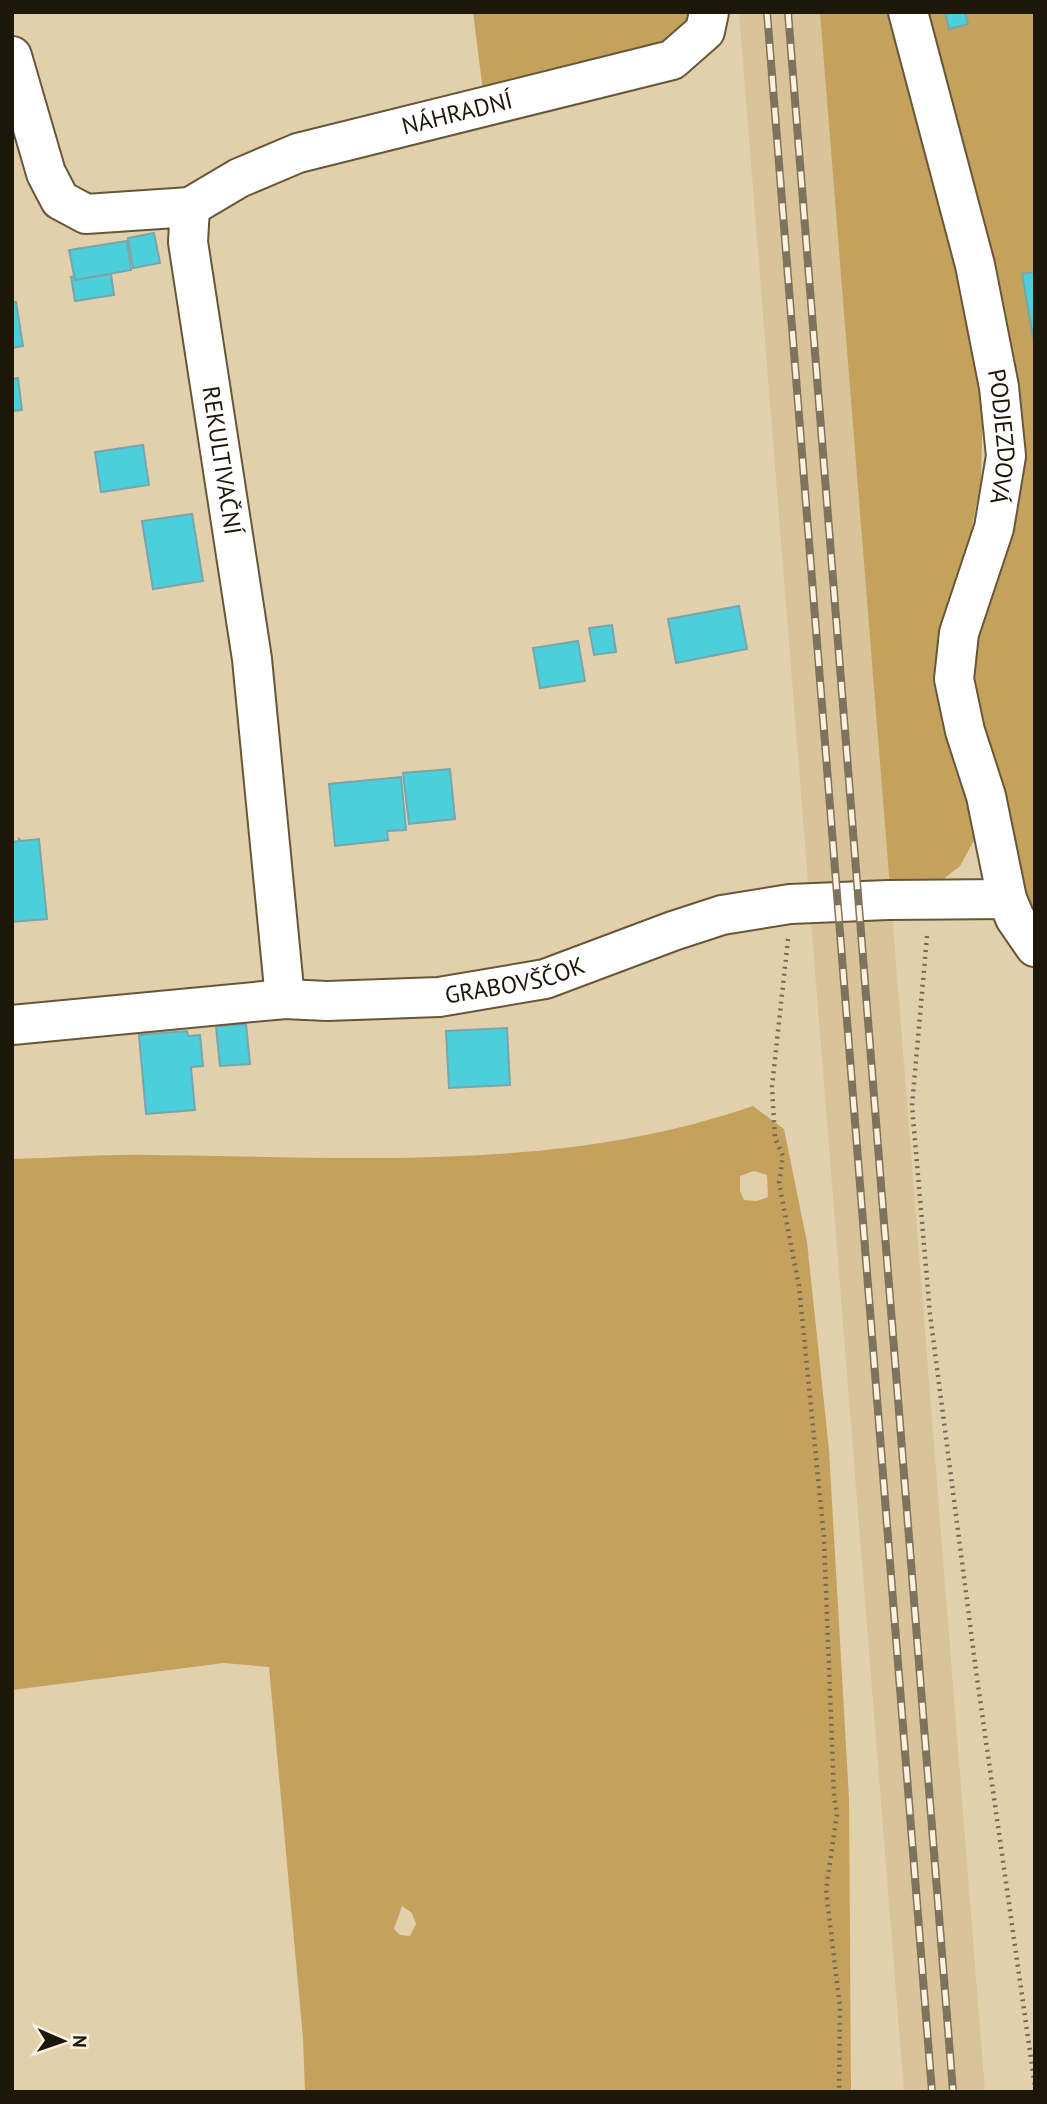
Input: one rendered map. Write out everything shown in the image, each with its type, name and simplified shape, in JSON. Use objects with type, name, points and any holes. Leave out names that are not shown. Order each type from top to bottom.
[{"type":"street","name":"NÁHRADNÍ","points":[[190,207],[239,178],[298,153],[673,60],[705,31],[709,12]]},
{"type":"street","name":"PODJEZDOVÁ","points":[[908,12],[975,265],[999,387],[1006,456],[994,528],[959,633],[954,679],[965,731],[986,796],[1007,900],[1015,918],[1035,947]]},
{"type":"street","points":[[12,56],[46,173],[60,200],[86,214],[190,207]]},
{"type":"street","name":"REKULTIVAČNÍ","points":[[190,207],[188,242],[252,659],[285,999]]},
{"type":"street","name":"GRABOVŠČOK","points":[[12,1025],[285,999],[327,1001],[439,997],[545,979],[722,915],[790,904],[839,901],[1007,900]]},
{"type":"path","points":[[930,901],[912,1106],[930,1314],[977,1678],[1035,2087]]},
{"type":"path","points":[[790,904],[787,962],[772,1087],[775,1138],[783,1156],[779,1183],[799,1286],[824,1538],[837,1814],[826,1890],[840,2008],[839,2092]]},
{"type":"shaded area","points":[[473,12],[693,12],[670,46],[483,91]]},
{"type":"shaded area","points":[[739,12],[821,12],[985,2092],[904,2092]]},
{"type":"shaded area","points":[[820,12],[889,12],[966,300],[983,394],[981,480],[967,553],[966,770],[976,837],[960,866],[937,884],[890,888]]},
{"type":"shaded area","points":[[923,12],[1035,12],[1035,913],[1002,838],[977,744],[969,640],[1019,499],[1014,397]]},
{"type":"shaded area","points":[[753,1106],[784,1129],[807,1242],[829,1450],[849,1798],[851,2092],[305,2092],[303,2038],[269,1667],[224,1663],[12,1690],[12,1159],[133,1155],[302,1158],[454,1156],[605,1142],[680,1127]],"holes":[[[754,1171],[767,1175],[768,1197],[757,1201],[744,1200],[740,1191],[740,1176]],[[402,1906],[412,1913],[416,1924],[410,1936],[400,1935],[394,1929]]]},
{"type":"building","points":[[945,12],[965,12],[968,24],[949,29]]},
{"type":"building","points":[[154,233],[160,263],[133,268],[128,238]]},
{"type":"building","points":[[127,241],[131,270],[75,280],[69,250]]},
{"type":"building","points":[[1035,272],[1035,336],[1033,337],[1022,274]]},
{"type":"building","points":[[111,274],[114,295],[75,301],[71,277],[74,276],[75,280]]},
{"type":"building","points":[[12,302],[16,302],[23,346],[12,348]]},
{"type":"building","points":[[18,378],[22,410],[12,411],[12,379]]},
{"type":"building","points":[[143,445],[149,485],[101,492],[95,452]]},
{"type":"building","points":[[192,514],[203,581],[153,589],[142,521]]},
{"type":"building","points":[[739,606],[747,649],[676,663],[668,619]]},
{"type":"building","points":[[612,625],[616,652],[594,655],[589,628]]},
{"type":"building","points":[[578,641],[585,681],[540,688],[533,648]]},
{"type":"building","points":[[450,769],[455,819],[409,824],[403,773]]},
{"type":"building","points":[[401,777],[406,830],[387,831],[388,840],[335,846],[329,784]]},
{"type":"building","points":[[19,839],[39,839],[47,919],[12,922],[12,842]]},
{"type":"building","points":[[246,1024],[250,1064],[220,1066],[216,1026]]},
{"type":"building","points":[[507,1028],[510,1085],[449,1088],[446,1031]]},
{"type":"building","points":[[187,1031],[188,1036],[200,1035],[203,1066],[191,1067],[195,1110],[146,1114],[139,1035]]},
{"type":"railway","points":[[767,12],[932,2092]]},
{"type":"railway","points":[[788,12],[953,2092]]}]
